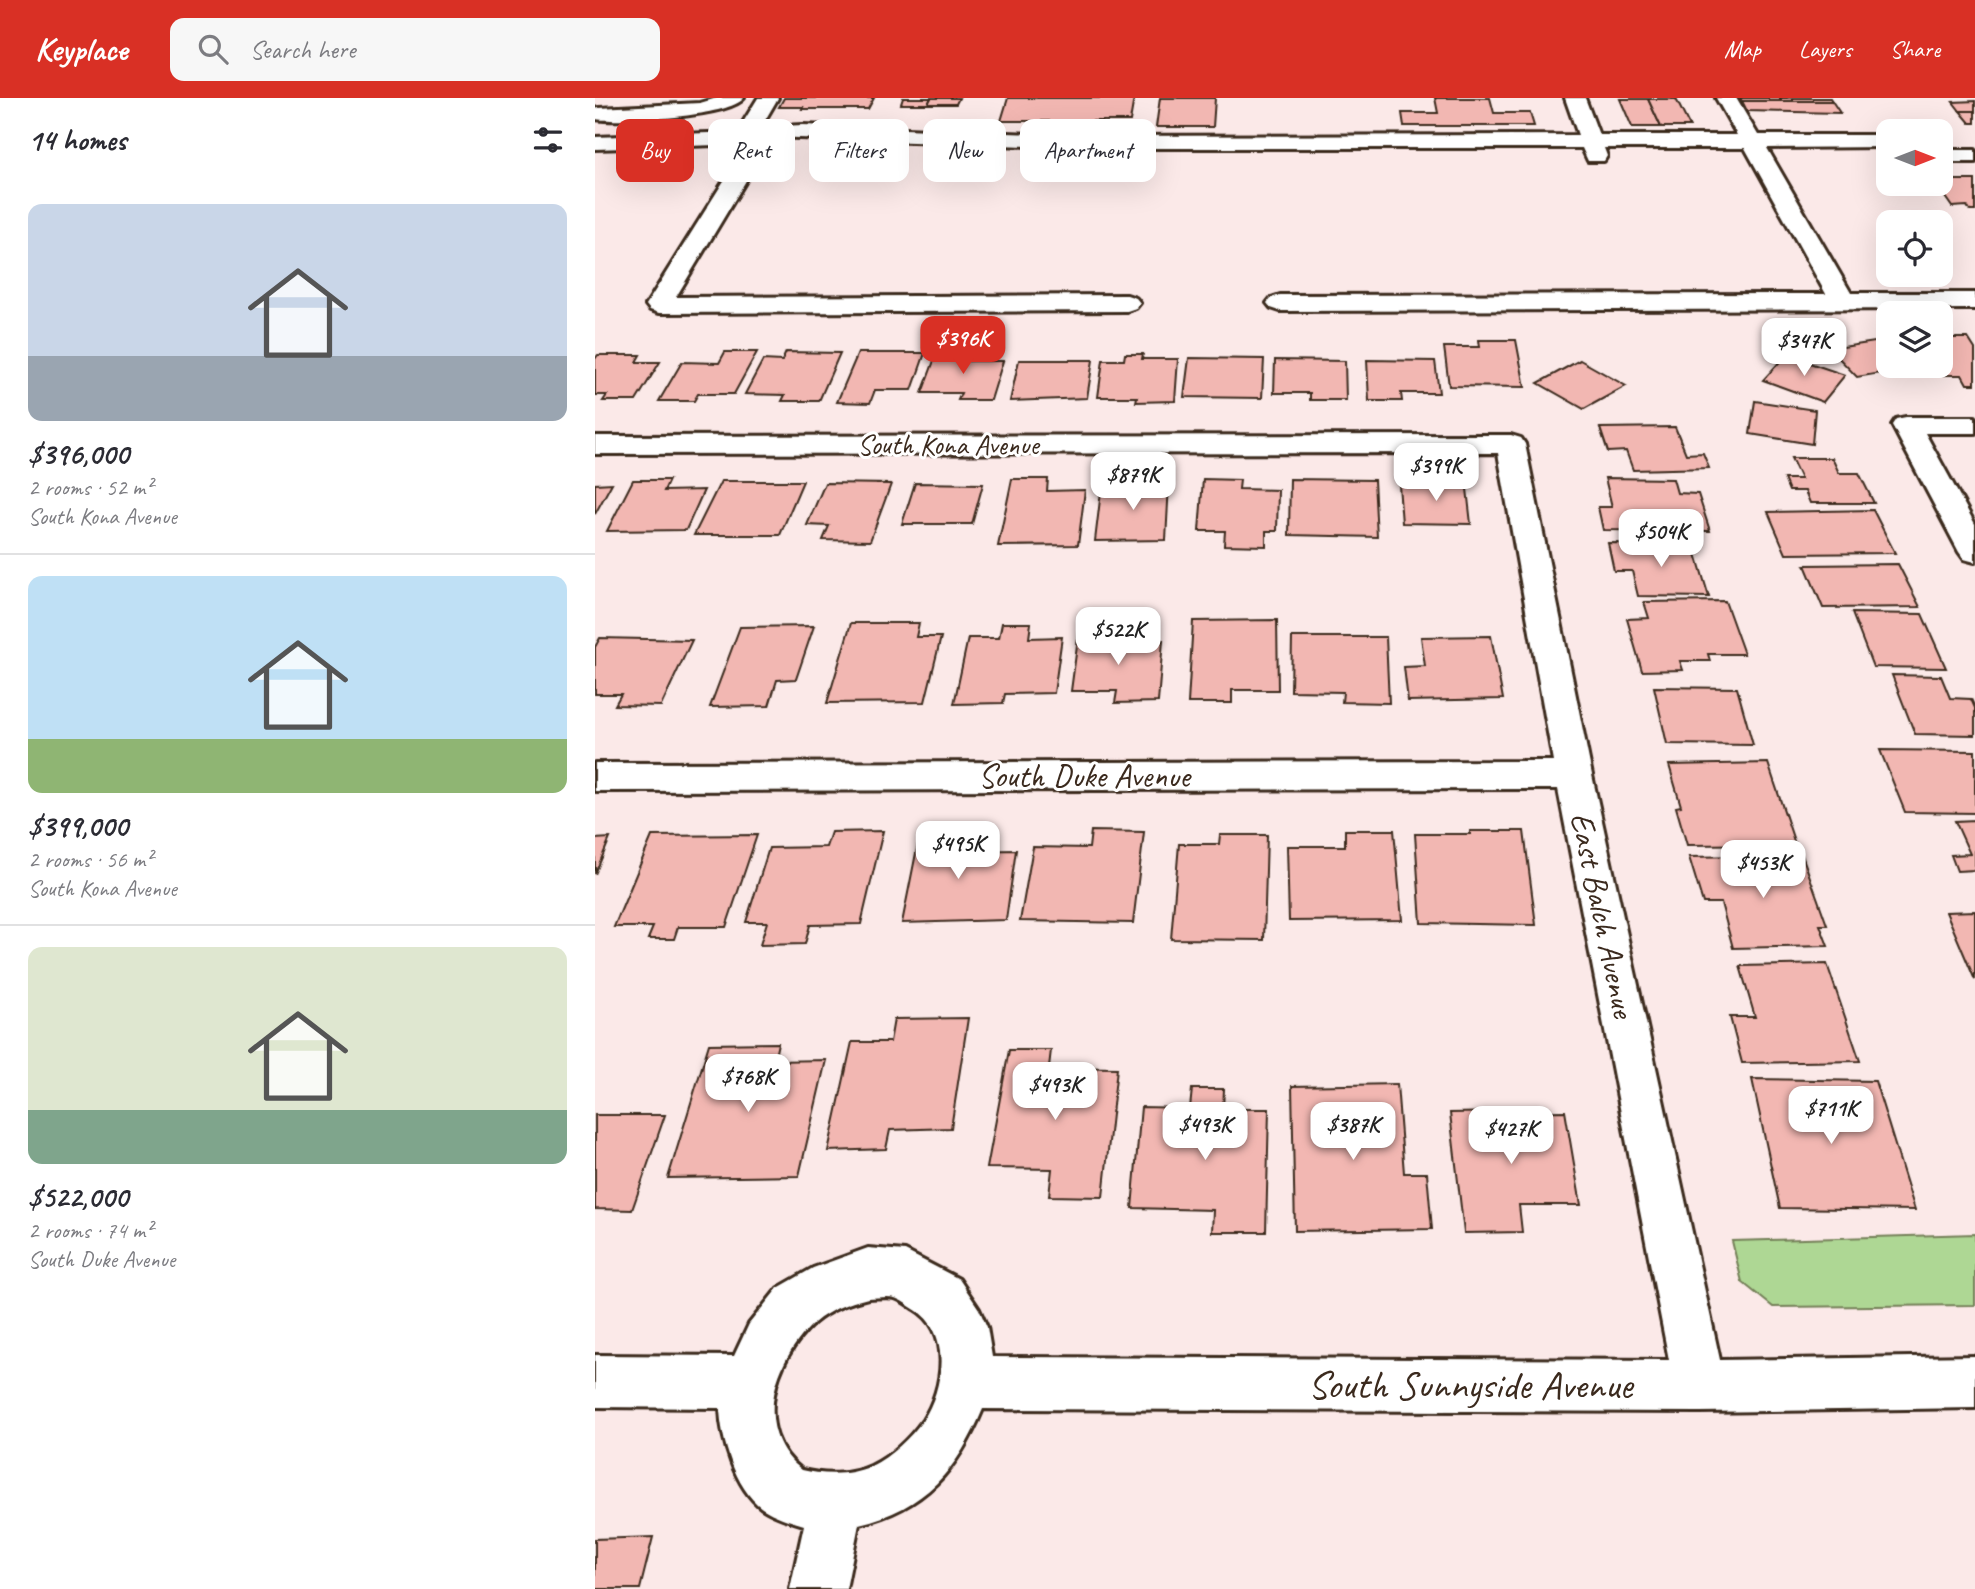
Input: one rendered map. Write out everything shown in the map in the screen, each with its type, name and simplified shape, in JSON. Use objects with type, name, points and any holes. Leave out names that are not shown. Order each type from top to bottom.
[{"type":"street","points":[[600,111],[700,109],[716,106],[733,98]]},
{"type":"street","points":[[759,119],[768,98]]},
{"type":"street","points":[[1575,98],[1593,149]]},
{"type":"street","points":[[1727,98],[1843,301]]},
{"type":"street","points":[[1953,141],[1975,141]]},
{"type":"street","points":[[595,143],[708,142]]},
{"type":"street","points":[[795,143],[1081,156],[1757,149],[1876,142]]},
{"type":"street","points":[[1757,149],[1876,156]]},
{"type":"street","points":[[1953,156],[1975,156]]},
{"type":"street","points":[[726,182],[657,303],[1127,303]]},
{"type":"street","points":[[1280,303],[1975,301]]},
{"type":"street","points":[[1975,425],[1906,425],[1975,552]]},
{"type":"street","name":"South Kona Avenue","points":[[595,444],[1511,444]]},
{"type":"street","name":"East Balch Avenue","points":[[1511,444],[1574,775],[1700,1386]]},
{"type":"street","name":"South Duke Avenue","points":[[595,777],[1574,775]]},
{"type":"street","points":[[868,1273],[903,1275],[930,1287],[953,1311],[966,1344],[966,1383],[957,1415],[933,1453],[900,1483],[859,1500],[816,1501],[780,1487],[756,1459],[745,1423],[749,1382],[769,1337],[797,1305],[831,1283],[868,1273]]},
{"type":"street","points":[[595,1381],[749,1382]]},
{"type":"street","name":"South Sunnyside Avenue","points":[[966,1383],[1700,1386],[1975,1382]]},
{"type":"street","points":[[818,1589],[836,1501]]},
{"type":"green space","points":[[1975,1234],[1975,1305],[1773,1307],[1742,1282],[1732,1241]]},
{"type":"building","points":[[784,98],[874,98],[868,109],[802,109],[803,107],[779,107]]},
{"type":"building","points":[[903,98],[931,98],[928,104],[901,104]]},
{"type":"building","points":[[931,98],[959,98],[956,104],[928,104]]},
{"type":"building","points":[[1008,98],[1134,98],[1130,119],[1002,119]]},
{"type":"building","points":[[1160,98],[1215,98],[1213,127],[1156,127]]},
{"type":"building","points":[[1435,98],[1490,98],[1494,113],[1530,113],[1534,126],[1404,126],[1402,113],[1438,113]]},
{"type":"building","points":[[1740,98],[1830,98],[1832,101],[1742,101]]},
{"type":"building","points":[[1620,99],[1648,99],[1661,127],[1632,127]]},
{"type":"building","points":[[1648,99],[1676,99],[1690,127],[1661,127]]},
{"type":"building","points":[[1742,101],[1832,101],[1840,113],[1747,111]]},
{"type":"building","points":[[1975,101],[1975,111],[1960,111],[1953,102]]},
{"type":"building","points":[[1960,111],[1975,111],[1975,123],[1970,123]]},
{"type":"building","points":[[1953,180],[1975,180],[1975,211],[1970,211],[1967,206],[1952,207],[1944,196],[1953,196]]},
{"type":"building","points":[[1953,338],[1968,338],[1975,349],[1975,384],[1967,384],[1962,375],[1953,375]]},
{"type":"building","points":[[1479,340],[1516,340],[1525,387],[1449,386],[1444,347],[1480,347]]},
{"type":"building","points":[[1876,342],[1876,374],[1857,377],[1830,349]]},
{"type":"building","points":[[938,350],[973,351],[969,361],[1003,361],[991,400],[958,400],[961,393],[922,393]]},
{"type":"building","points":[[725,352],[757,352],[734,394],[698,394],[694,401],[659,401],[682,362],[719,363]]},
{"type":"building","points":[[786,352],[840,353],[819,401],[782,401],[785,395],[745,394],[763,360],[782,361]]},
{"type":"building","points":[[858,353],[925,353],[912,390],[875,390],[870,403],[837,402]]},
{"type":"building","points":[[1125,354],[1143,354],[1142,359],[1178,359],[1175,401],[1136,402],[1137,397],[1098,397],[1103,360],[1124,360]]},
{"type":"building","points":[[598,355],[640,355],[636,362],[660,362],[636,401],[603,401],[607,395],[595,395],[595,359]]},
{"type":"building","points":[[1786,355],[1845,375],[1823,402],[1763,380]]},
{"type":"building","points":[[1189,358],[1264,359],[1262,398],[1184,397]]},
{"type":"building","points":[[1019,360],[1093,360],[1087,398],[1010,401]]},
{"type":"building","points":[[1275,360],[1345,361],[1346,400],[1310,400],[1310,393],[1274,393]]},
{"type":"building","points":[[1367,360],[1435,361],[1439,393],[1401,393],[1402,401],[1369,401]]},
{"type":"building","points":[[1580,360],[1626,386],[1584,409],[1538,383]]},
{"type":"building","points":[[1755,401],[1815,410],[1812,444],[1750,434]]},
{"type":"building","points":[[1675,427],[1686,454],[1703,453],[1709,468],[1633,470],[1626,451],[1608,452],[1600,428]]},
{"type":"building","points":[[1791,458],[1832,458],[1839,473],[1859,473],[1874,503],[1810,503],[1805,491],[1789,491],[1784,479],[1801,479]]},
{"type":"building","points":[[1605,478],[1673,479],[1677,493],[1698,494],[1710,531],[1603,530],[1598,507],[1612,507]]},
{"type":"building","points":[[1012,479],[1048,479],[1047,491],[1085,490],[1078,545],[998,546]]},
{"type":"building","points":[[1203,479],[1240,480],[1239,489],[1278,490],[1277,531],[1266,531],[1266,546],[1224,545],[1225,531],[1199,531]]},
{"type":"building","points":[[1290,479],[1374,480],[1377,537],[1289,535]]},
{"type":"building","points":[[633,480],[669,480],[664,491],[704,490],[686,530],[607,531]]},
{"type":"building","points":[[1429,480],[1466,480],[1471,524],[1402,523],[1399,485],[1430,485]]},
{"type":"building","points":[[721,481],[803,481],[780,535],[694,535]]},
{"type":"building","points":[[612,483],[595,514],[595,484]]},
{"type":"building","points":[[825,483],[891,484],[870,541],[823,540],[829,526],[807,525]]},
{"type":"building","points":[[915,483],[983,484],[972,524],[902,524]]},
{"type":"building","points":[[1102,483],[1169,483],[1166,540],[1095,541]]},
{"type":"building","points":[[1873,510],[1895,553],[1786,554],[1768,512]]},
{"type":"building","points":[[1608,543],[1693,544],[1709,597],[1638,596],[1632,571],[1614,571]]},
{"type":"building","points":[[1898,564],[1920,607],[1823,608],[1805,565]]},
{"type":"building","points":[[1725,601],[1744,654],[1708,654],[1710,661],[1680,661],[1683,670],[1642,671],[1627,619],[1649,618],[1644,602]]},
{"type":"building","points":[[1852,613],[1922,614],[1946,668],[1873,667]]},
{"type":"building","points":[[1277,620],[1278,690],[1232,690],[1232,703],[1188,703],[1193,621]]},
{"type":"building","points":[[851,623],[919,623],[916,637],[941,637],[925,702],[827,703]]},
{"type":"building","points":[[1002,623],[1031,623],[1029,638],[1062,637],[1054,693],[1005,694],[1003,703],[954,704],[968,638],[999,638]]},
{"type":"building","points":[[814,626],[796,679],[777,680],[769,706],[710,707],[740,627]]},
{"type":"building","points":[[1079,631],[1107,631],[1106,640],[1163,640],[1158,702],[1115,703],[1117,691],[1071,691]]},
{"type":"building","points":[[1491,636],[1503,699],[1408,701],[1404,667],[1425,666],[1421,637]]},
{"type":"building","points":[[1292,637],[1386,637],[1389,703],[1342,702],[1343,692],[1291,691]]},
{"type":"building","points":[[600,638],[692,640],[661,706],[615,705],[621,694],[595,694],[595,647]]},
{"type":"building","points":[[1892,675],[1941,676],[1950,698],[1971,699],[1975,708],[1975,735],[1915,734]]},
{"type":"building","points":[[1654,687],[1737,688],[1753,745],[1667,744]]},
{"type":"building","points":[[1880,750],[1975,751],[1975,813],[1905,812]]},
{"type":"building","points":[[1768,763],[1795,844],[1687,845],[1676,807],[1681,806],[1669,765]]},
{"type":"building","points":[[1975,820],[1975,870],[1957,871],[1951,855],[1970,854],[1955,821]]},
{"type":"building","points":[[1345,830],[1394,830],[1402,920],[1289,921],[1287,846],[1345,846]]},
{"type":"building","points":[[883,831],[861,924],[810,925],[805,944],[760,945],[767,922],[746,922],[769,848],[826,847],[831,832]]},
{"type":"building","points":[[1091,831],[1144,832],[1133,923],[1020,921],[1033,847],[1089,848]]},
{"type":"building","points":[[1470,831],[1524,831],[1536,925],[1421,923],[1415,834],[1470,834]]},
{"type":"building","points":[[969,832],[966,851],[1016,850],[1006,920],[902,923],[920,833]]},
{"type":"building","points":[[757,835],[726,927],[678,927],[674,939],[648,939],[653,927],[614,927],[652,836]]},
{"type":"building","points":[[1220,835],[1267,835],[1264,940],[1171,939],[1179,844],[1219,844]]},
{"type":"building","points":[[610,838],[595,874],[595,839]]},
{"type":"building","points":[[1802,855],[1827,925],[1820,925],[1828,946],[1733,948],[1721,903],[1703,903],[1689,857]]},
{"type":"building","points":[[1975,911],[1975,980],[1946,912]]},
{"type":"building","points":[[1827,964],[1860,1061],[1742,1063],[1730,1017],[1755,1017],[1740,966]]},
{"type":"building","points":[[968,1018],[951,1128],[890,1130],[886,1149],[828,1151],[852,1042],[890,1042],[894,1019]]},
{"type":"building","points":[[778,1043],[774,1061],[826,1060],[799,1176],[668,1178],[709,1044]]},
{"type":"building","points":[[1009,1050],[1051,1050],[1049,1067],[1117,1068],[1103,1197],[1049,1196],[1052,1169],[987,1168]]},
{"type":"building","points":[[1752,1079],[1875,1081],[1915,1210],[1780,1208]]},
{"type":"building","points":[[1397,1084],[1404,1173],[1427,1173],[1432,1229],[1295,1231],[1292,1086]]},
{"type":"building","points":[[1192,1089],[1224,1089],[1223,1109],[1269,1109],[1266,1232],[1212,1232],[1213,1210],[1132,1208],[1141,1107],[1190,1108]]},
{"type":"building","points":[[1565,1111],[1581,1205],[1519,1205],[1522,1232],[1464,1233],[1450,1113]]},
{"type":"building","points":[[595,1115],[665,1115],[632,1210],[595,1209]]},
{"type":"building","points":[[653,1537],[640,1589],[595,1589],[595,1539]]}]
